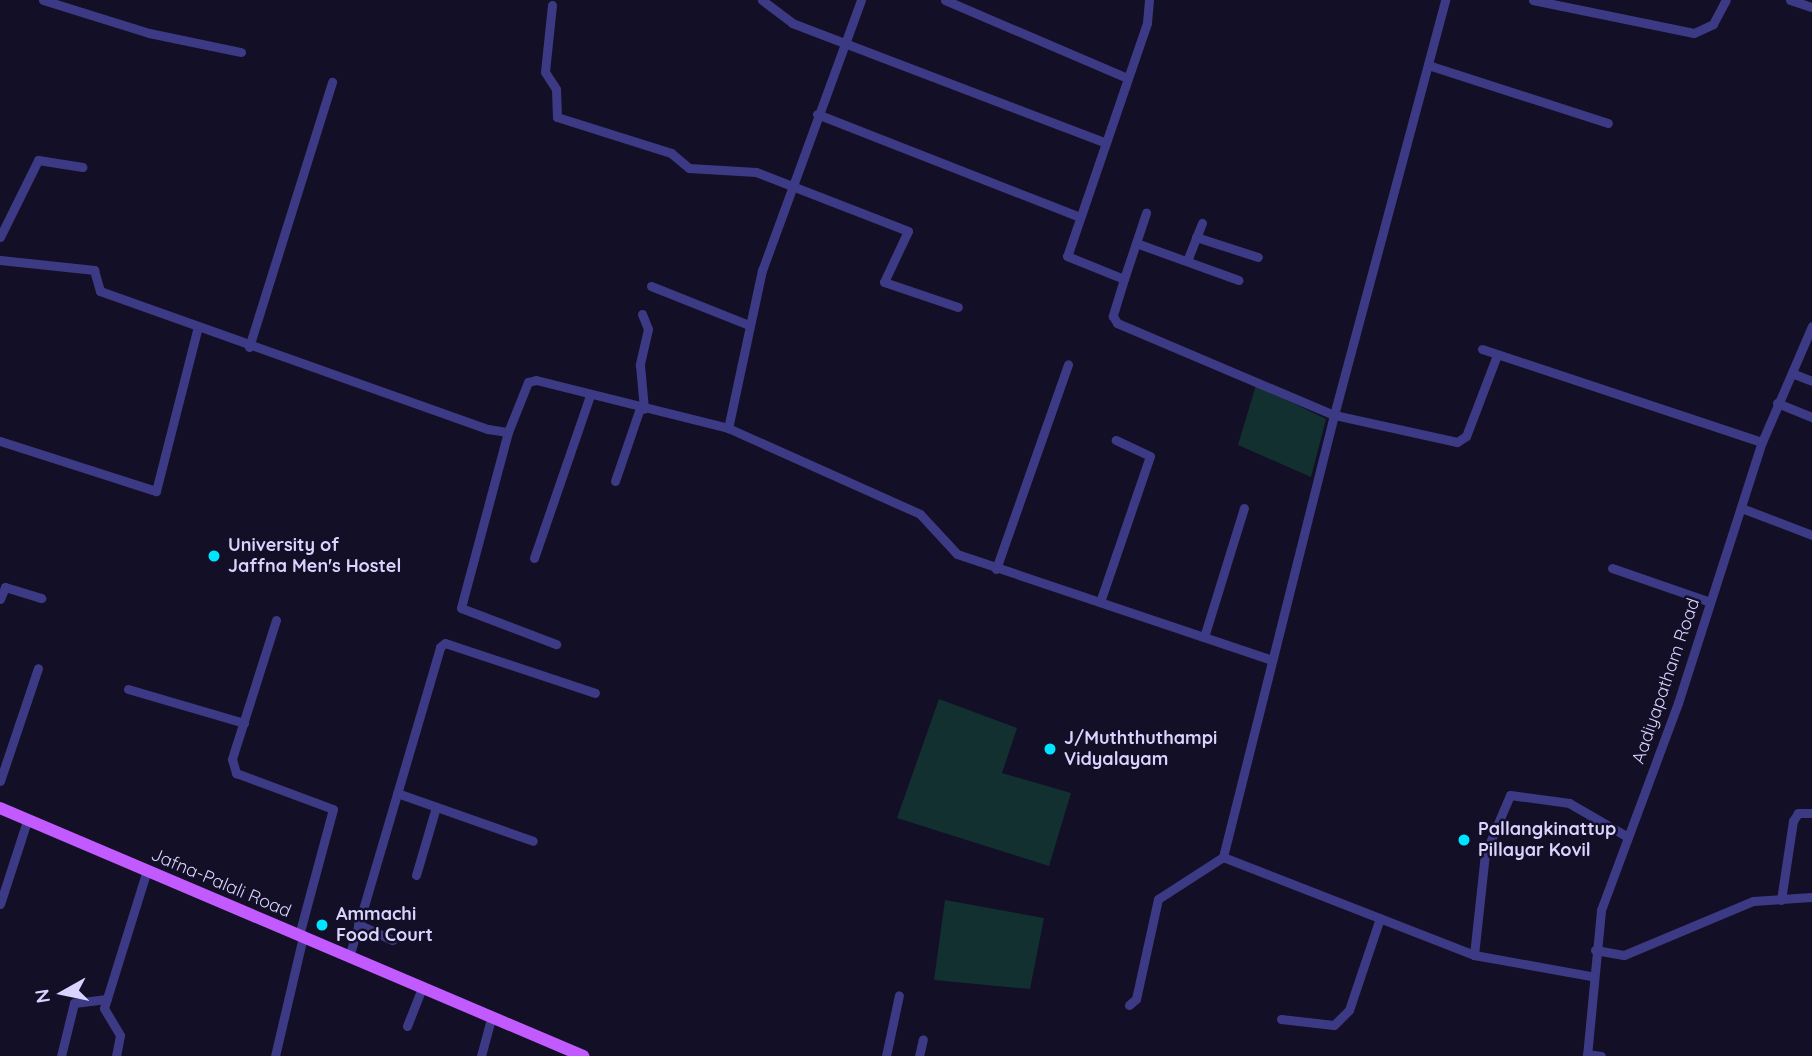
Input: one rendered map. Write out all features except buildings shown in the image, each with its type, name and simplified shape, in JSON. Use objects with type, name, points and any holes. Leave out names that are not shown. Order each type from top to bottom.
[{"type":"main road","name":"Jafna-Palali Road","points":[[0,808],[583,1056]]},
{"type":"street","points":[[43,0],[149,33],[241,52]]},
{"type":"street","points":[[762,0],[792,23],[1102,142]]},
{"type":"street","points":[[728,428],[749,325],[790,187],[861,0]]},
{"type":"street","points":[[945,0],[1125,76]]},
{"type":"street","points":[[1124,279],[1066,256],[1149,0]]},
{"type":"street","points":[[1129,1005],[1136,999],[1158,899],[1223,857],[1334,415],[1445,0]]},
{"type":"street","points":[[1533,0],[1694,33],[1713,24],[1726,0]]},
{"type":"street","points":[[1790,0],[1812,7]]},
{"type":"street","points":[[552,5],[545,72],[556,89],[556,117],[671,153],[689,168],[747,170],[908,231],[884,282],[958,307]]},
{"type":"street","points":[[1428,65],[1608,123]]},
{"type":"street","points":[[250,347],[332,82]]},
{"type":"street","points":[[817,114],[1077,216]]},
{"type":"street","points":[[0,237],[38,160],[82,167]]},
{"type":"street","points":[[1146,213],[1113,316],[1117,323],[1334,415],[1457,443],[1466,436],[1497,355]]},
{"type":"street","points":[[1187,261],[1202,223]]},
{"type":"street","points":[[1196,237],[1258,257]]},
{"type":"street","points":[[1136,243],[1238,279]]},
{"type":"street","points":[[0,260],[94,270],[100,291],[250,347],[508,432]]},
{"type":"street","points":[[651,286],[749,325]]},
{"type":"street","points":[[615,481],[642,408],[640,365],[648,328],[642,314]]},
{"type":"street","points":[[0,441],[156,491],[198,326]]},
{"type":"street","name":"Aadiyapatham Road","points":[[1587,1055],[1591,976],[1601,911],[1744,509],[1762,442],[1777,403],[1794,374],[1812,326]]},
{"type":"street","points":[[1482,349],[1762,442]]},
{"type":"street","points":[[996,569],[1068,365]]},
{"type":"street","points":[[1794,374],[1812,380]]},
{"type":"street","points":[[556,644],[461,608],[508,432],[532,381],[728,428],[920,514],[957,554],[1272,660]]},
{"type":"street","points":[[534,558],[590,395]]},
{"type":"street","points":[[1777,403],[1812,417]]},
{"type":"street","points":[[1100,602],[1150,456],[1115,440]]},
{"type":"street","points":[[1204,637],[1244,508]]},
{"type":"street","points":[[1744,509],[1812,535]]},
{"type":"street","points":[[1612,568],[1710,602]]},
{"type":"street","points":[[1,594],[10,587],[41,598]]},
{"type":"street","points":[[275,1056],[301,936],[333,809],[236,773],[232,759],[276,620]]},
{"type":"street","points":[[349,957],[445,643],[595,693]]},
{"type":"street","points":[[0,781],[38,668]]},
{"type":"street","points":[[128,689],[244,723]]},
{"type":"street","points":[[397,793],[533,841]]},
{"type":"street","points":[[1474,955],[1485,855],[1510,795],[1569,803],[1628,837]]},
{"type":"street","points":[[416,874],[436,807]]},
{"type":"street","points":[[1781,900],[1793,821],[1798,813],[1812,813]]},
{"type":"street","points":[[0,904],[27,821]]},
{"type":"street","points":[[1223,857],[1474,955],[1591,976]]},
{"type":"street","points":[[116,1056],[120,1035],[103,1015],[147,870]]},
{"type":"street","points":[[1595,950],[1624,955],[1712,915],[1781,900],[1812,897]]},
{"type":"street","points":[[1281,1019],[1334,1025],[1349,1010],[1380,918]]},
{"type":"street","points":[[358,924],[393,940]]},
{"type":"street","points":[[407,1026],[422,988]]},
{"type":"street","points":[[886,1056],[899,995]]},
{"type":"street","points":[[61,1056],[74,1003],[107,999]]},
{"type":"street","points":[[481,1056],[491,1018]]},
{"type":"street","points":[[919,1056],[923,1039]]},
{"type":"street","points":[[1587,1055],[1601,1056]]},
{"type":"green space","points":[[1256,385],[1326,419],[1311,477],[1238,445]]},
{"type":"green space","points":[[939,699],[1017,728],[1002,773],[1071,793],[1049,866],[897,818]]},
{"type":"green space","points":[[945,900],[1044,918],[1030,989],[934,980]]},
{"type":"place","name":"University of Jaffna Men's Hostel","points":[[214,556]]},
{"type":"place","name":"J/Muththuthampi Vidyalayam","points":[[1050,749]]},
{"type":"place","name":"Pallangkinattup Pillayar Kovil","points":[[1464,840]]},
{"type":"place","name":"Ammachi Food Court","points":[[322,925]]}]
